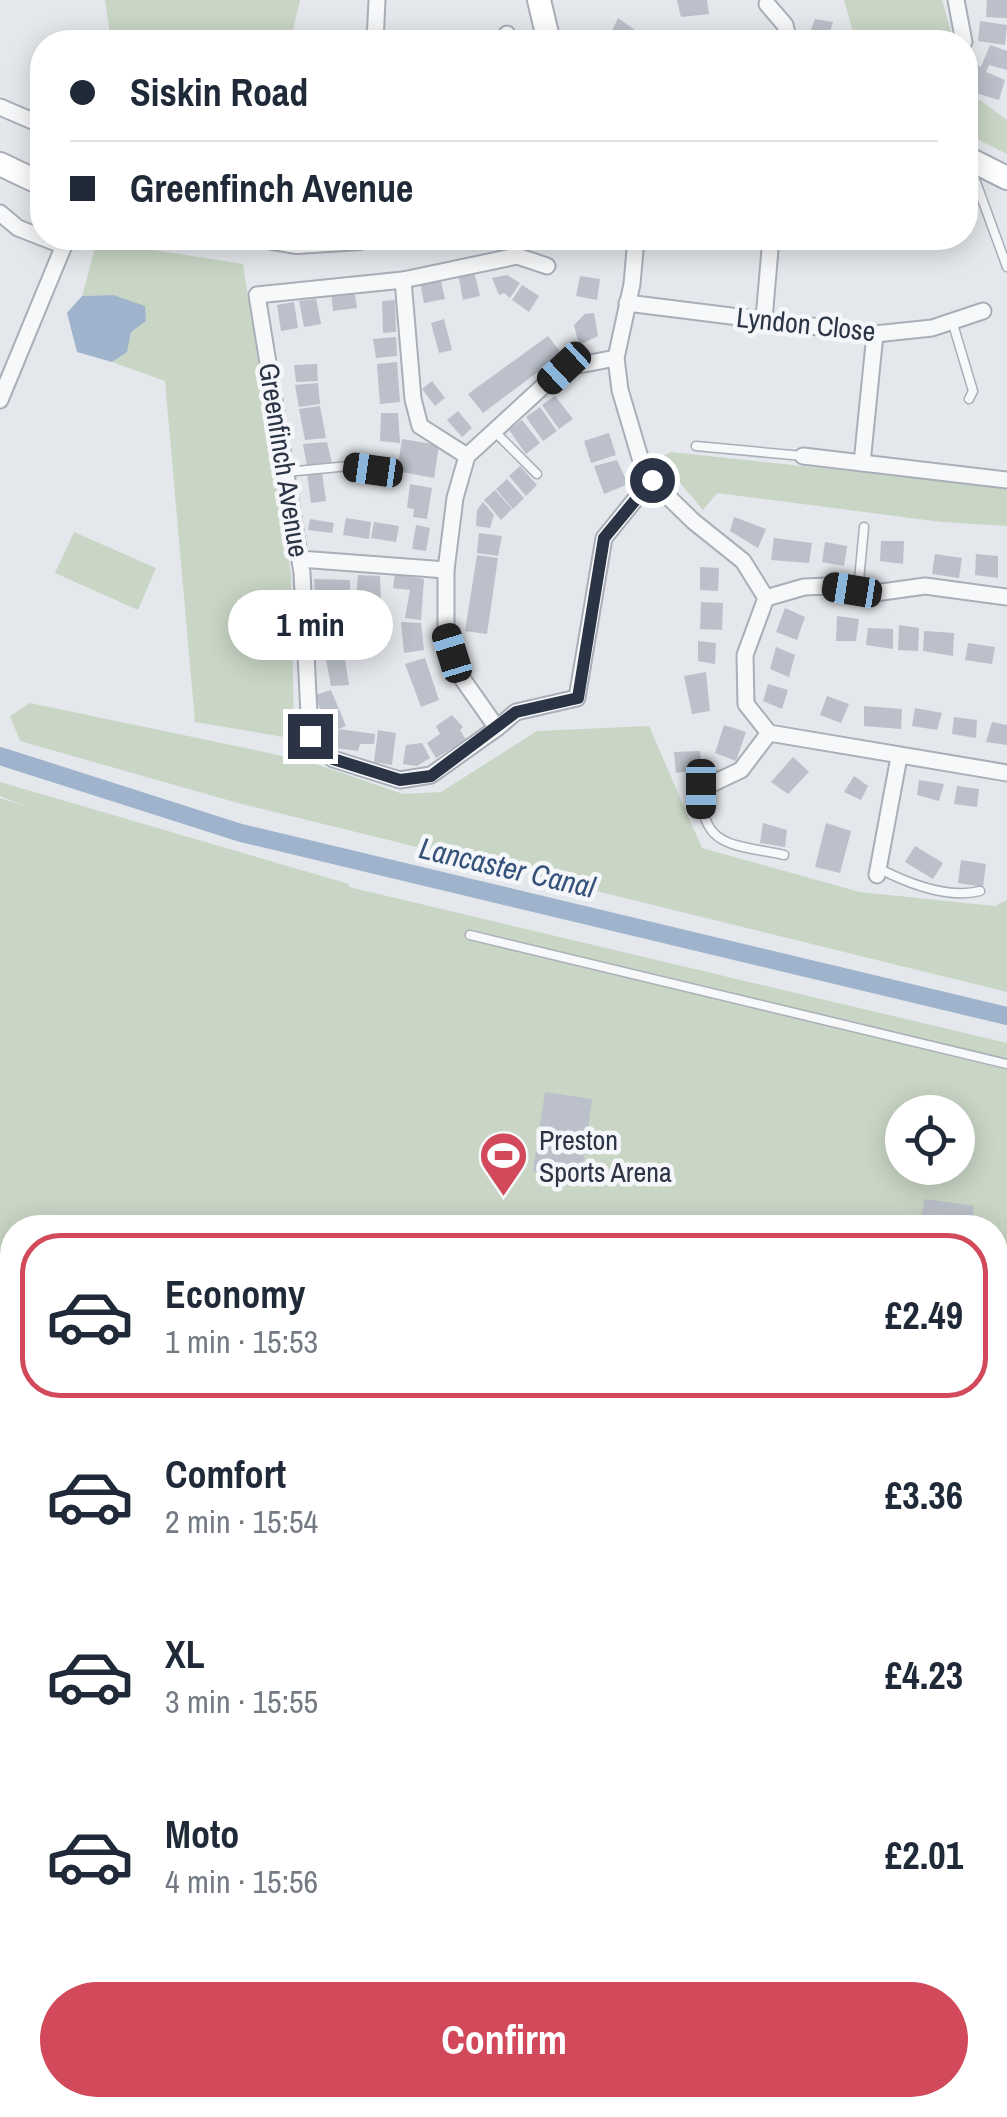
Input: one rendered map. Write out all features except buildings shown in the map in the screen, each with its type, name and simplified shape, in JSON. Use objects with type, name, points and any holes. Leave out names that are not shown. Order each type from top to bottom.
[{"type":"main road","points":[[539,0],[546,30]]},
{"type":"main road","points":[[978,163],[1007,178]]},
{"type":"main road","points":[[0,164],[30,178]]},
{"type":"street","points":[[376,30],[377,0]]},
{"type":"street","points":[[956,0],[962,30]]},
{"type":"street","points":[[767,4],[785,30]]},
{"type":"street","points":[[0,107],[30,120]]},
{"type":"street","points":[[0,213],[18,228],[30,232]]},
{"type":"street","points":[[0,400],[62,250]]},
{"type":"street","points":[[632,250],[616,358],[620,390],[641,461],[652,480],[693,521],[743,561],[766,598]]},
{"type":"street","points":[[764,319],[771,250]]},
{"type":"street","name":"Greenfinch Avenue","points":[[547,266],[517,256],[403,280],[258,296],[300,558],[310,736],[333,759],[400,780],[431,776],[516,712],[578,698],[604,538],[652,480]]},
{"type":"street","points":[[403,280],[413,399],[420,426],[467,456]]},
{"type":"street","name":"Lyndon Close","points":[[627,303],[875,334],[904,334],[982,311]]},
{"type":"street","points":[[862,463],[875,334]]},
{"type":"street","points":[[497,728],[458,674],[446,632],[446,570],[456,498],[467,456],[564,368],[616,358]]},
{"type":"street","points":[[803,456],[1007,480]]},
{"type":"street","points":[[300,558],[446,570]]},
{"type":"street","points":[[766,598],[804,587],[874,593],[925,586],[1007,597]]},
{"type":"street","points":[[766,598],[744,656],[746,704],[768,733],[1007,773]]},
{"type":"street","points":[[701,789],[741,770],[768,733]]},
{"type":"street","points":[[878,872],[899,757]]},
{"type":"lane","points":[[978,189],[1007,266]]},
{"type":"lane","points":[[952,320],[972,390],[969,399]]},
{"type":"lane","points":[[495,432],[537,474]]},
{"type":"lane","points":[[696,446],[803,456]]},
{"type":"lane","points":[[286,472],[348,466],[373,470]]},
{"type":"lane","points":[[858,591],[864,527]]},
{"type":"lane","points":[[701,789],[701,818],[710,830],[728,842],[784,856]]},
{"type":"lane","points":[[878,872],[946,891],[980,891]]},
{"type":"lane","points":[[470,936],[1007,1064]]},
{"type":"green space","points":[[105,0],[300,0],[293,30],[109,30]]},
{"type":"green space","points":[[844,0],[942,0],[951,30],[853,30]]},
{"type":"green space","points":[[978,99],[1007,120],[1007,154],[978,140]]},
{"type":"green space","points":[[95,250],[154,250],[243,264],[291,575],[294,727],[284,737],[195,722],[165,381],[112,362],[127,352],[113,295],[82,296]]},
{"type":"green space","points":[[671,452],[1007,488],[1007,526],[942,522],[717,493],[703,510],[659,458]]},
{"type":"green space","points":[[74,532],[156,568],[138,610],[55,573]]},
{"type":"green space","points":[[30,703],[307,761],[403,794],[441,792],[537,731],[649,726],[702,848],[860,892],[995,906],[1007,900],[1007,992],[238,803],[20,741],[10,716]]},
{"type":"green space","name":"Preston Sports Arena","points":[[0,782],[349,887],[1007,1043],[1007,1215],[0,1215],[0,798],[27,807],[0,796]]},
{"type":"water","points":[[113,295],[145,306],[146,321],[131,332],[127,352],[112,362],[77,352],[67,313],[82,296]]},
{"type":"waterway","name":"Lancaster Canal","points":[[0,756],[241,833],[1007,1016]]},
{"type":"place","name":"Preston Sports Arena","points":[[504,1198]]},
{"type":"route","points":[[310,736],[333,759],[366,772],[400,780],[431,776],[516,712],[578,698],[604,538],[652,480]]}]
